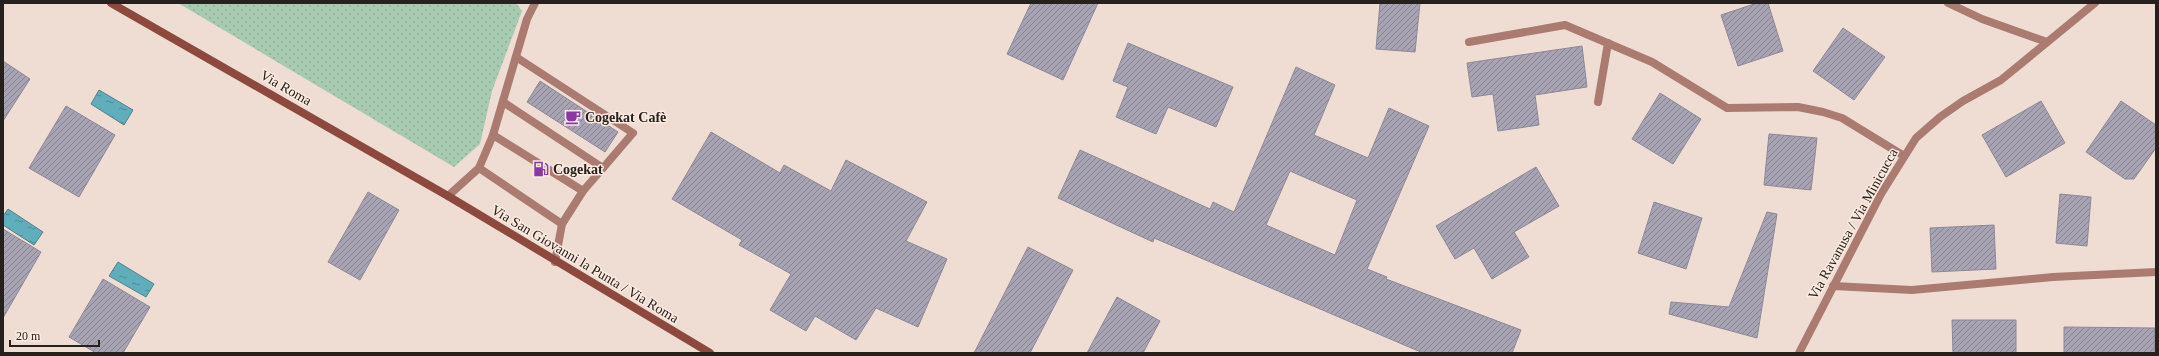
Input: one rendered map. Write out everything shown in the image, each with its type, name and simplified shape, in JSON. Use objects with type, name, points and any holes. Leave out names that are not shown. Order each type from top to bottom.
[{"type":"main road","name":"Via Roma","points":[[112,3],[448,196]]},
{"type":"main road","name":"Via San Giovanni la Punta / Via Roma","points":[[448,196],[555,262],[710,353]]},
{"type":"street","points":[[448,196],[479,168],[493,135],[527,19],[535,3]]},
{"type":"street","points":[[1948,3],[1982,19],[2047,42]]},
{"type":"street","name":"Via Ravanusa / Via Minicucca","points":[[1799,353],[1881,194],[1916,138],[1940,117],[1963,101],[2001,80],[2095,3]]},
{"type":"street","points":[[1470,42],[1565,25],[1652,62],[1727,108],[1798,107],[1822,112],[1842,118],[1904,156]]},
{"type":"street","points":[[1598,102],[1608,43]]},
{"type":"street","points":[[516,58],[633,133],[583,191],[562,224],[555,262]]},
{"type":"street","points":[[502,102],[603,168]]},
{"type":"street","points":[[493,135],[583,191]]},
{"type":"street","points":[[479,168],[562,224]]},
{"type":"street","points":[[1834,286],[1912,290],[2053,277],[2156,272]]},
{"type":"green space","points":[[178,3],[516,3],[522,11],[492,91],[480,144],[454,167]]},
{"type":"water","points":[[99,90],[133,110],[124,125],[91,104]]},
{"type":"water","points":[[8,209],[43,232],[34,245],[3,225],[3,216]]},
{"type":"water","points":[[118,262],[154,284],[146,297],[109,276]]},
{"type":"building","points":[[1031,3],[1098,3],[1063,80],[1007,54]]},
{"type":"building","points":[[1380,3],[1420,3],[1415,52],[1376,49]]},
{"type":"building","points":[[1757,3],[1768,3],[1783,51],[1738,66],[1721,15]]},
{"type":"building","points":[[1843,28],[1885,57],[1854,100],[1813,71]]},
{"type":"building","points":[[1128,43],[1233,87],[1216,127],[1168,107],[1156,134],[1116,117],[1128,87],[1113,81]]},
{"type":"building","points":[[1582,46],[1587,87],[1535,95],[1539,125],[1498,131],[1493,94],[1472,97],[1467,63]]},
{"type":"building","points":[[3,61],[30,79],[3,121]]},
{"type":"building","points":[[1296,67],[1335,85],[1314,135],[1368,158],[1389,108],[1429,126],[1367,269],[1387,277],[1386,279],[1521,330],[1512,353],[1423,353],[1154,238],[1153,242],[1058,198],[1080,150],[1210,209],[1213,202],[1234,212]],"holes":[[[1290,171],[1357,200],[1335,255],[1266,225]]]},
{"type":"building","name":"Cogekat Cafè","points":[[540,81],[618,132],[605,152],[527,102]]},
{"type":"building","points":[[1660,93],[1701,119],[1673,164],[1632,139]]},
{"type":"building","points":[[2041,101],[2065,143],[2006,177],[1982,135]]},
{"type":"building","points":[[2121,101],[2156,125],[2156,148],[2134,179],[2125,179],[2086,152]]},
{"type":"building","points":[[66,106],[115,135],[79,197],[29,168]]},
{"type":"building","points":[[711,132],[780,173],[784,165],[831,191],[846,160],[927,202],[906,241],[947,259],[918,327],[876,308],[856,340],[815,316],[806,331],[770,310],[791,274],[739,245],[742,240],[672,199]]},
{"type":"building","points":[[1769,134],[1817,138],[1811,190],[1764,185]]},
{"type":"building","points":[[1536,167],[1559,206],[1514,232],[1529,257],[1492,279],[1474,248],[1455,259],[1436,226]]},
{"type":"building","points":[[368,192],[399,210],[360,280],[328,262]]},
{"type":"building","points":[[2060,194],[2091,197],[2087,246],[2056,243]]},
{"type":"building","points":[[1654,202],[1702,218],[1686,269],[1638,253]]},
{"type":"building","points":[[1767,212],[1777,214],[1757,338],[1669,314],[1671,302],[1729,307]]},
{"type":"building","points":[[1994,225],[1996,269],[1932,272],[1930,228]]},
{"type":"building","points":[[3,229],[41,252],[3,318]]},
{"type":"building","points":[[1028,247],[1073,270],[1030,353],[974,353]]},
{"type":"building","points":[[103,279],[150,307],[123,353],[96,353],[69,337]]},
{"type":"building","points":[[1117,297],[1160,321],[1143,353],[1087,353]]},
{"type":"building","points":[[1952,320],[2016,320],[2016,353],[1953,353]]},
{"type":"building","points":[[2064,327],[2155,328],[2155,353],[2064,353]]},
{"type":"place","name":"Cogekat Cafè","points":[[573,117]]},
{"type":"place","name":"Cogekat","points":[[541,169]]}]
